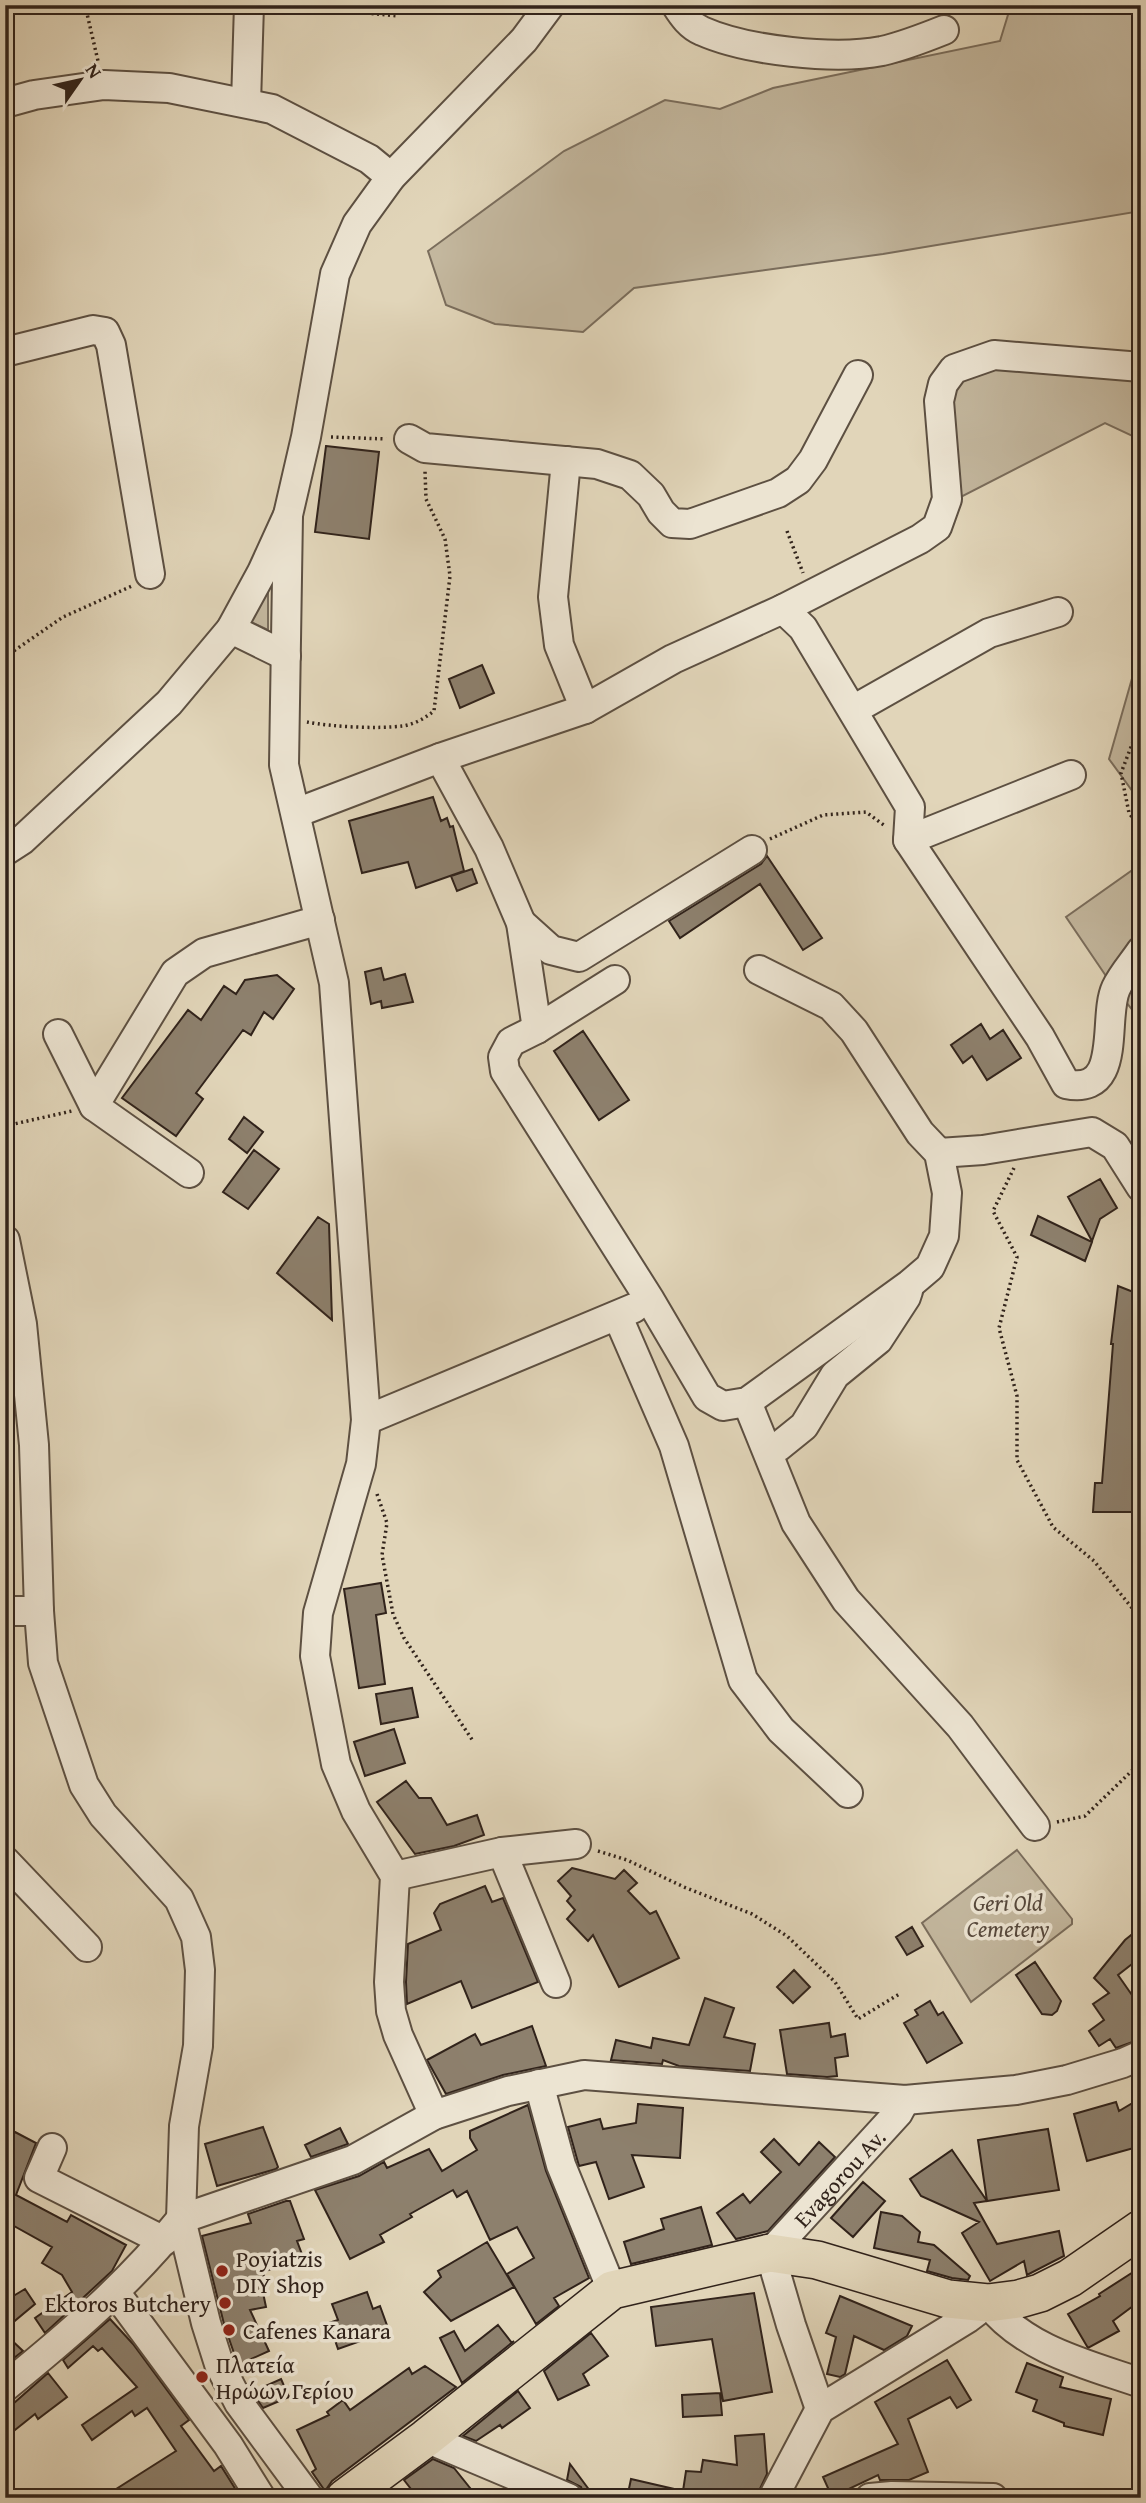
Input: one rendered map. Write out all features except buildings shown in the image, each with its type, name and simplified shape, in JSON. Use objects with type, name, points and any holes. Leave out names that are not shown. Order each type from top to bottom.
[{"type":"main road","points":[[345,2498],[426,2438],[612,2290],[770,2253],[817,2260],[948,2299],[988,2302],[1019,2299],[1040,2293],[1081,2271],[1141,2229]]},
{"type":"street","points":[[246,103],[249,5]]},
{"type":"street","points":[[11,844],[169,703],[231,629],[262,572],[288,515],[306,437],[335,274],[357,224],[391,177],[524,40],[550,5]]},
{"type":"street","points":[[676,5],[685,19],[701,30],[734,41],[812,55],[881,51],[944,30]]},
{"type":"street","points":[[5,103],[34,95],[104,85],[169,88],[272,108],[369,159],[391,177]]},
{"type":"street","points":[[5,352],[93,330],[105,332],[111,345],[150,574]]},
{"type":"street","points":[[296,813],[440,758],[585,709],[673,659],[783,609],[920,539],[937,527],[947,499],[939,401],[943,384],[954,369],[994,355],[1141,367]]},
{"type":"street","points":[[417,443],[597,464],[630,475],[651,495],[661,512],[672,523],[690,524],[778,493],[798,480],[813,460],[858,375]]},
{"type":"street","points":[[566,461],[553,597],[559,645],[585,709]]},
{"type":"street","points":[[288,515],[284,765],[334,983],[366,1420],[361,1464],[318,1613],[315,1656],[336,1764],[356,1811],[395,1877],[389,1982],[391,2011],[398,2035],[434,2115]]},
{"type":"street","points":[[783,609],[803,628],[910,807],[908,840],[1040,1037],[1066,1084],[1079,1087],[1094,1081],[1106,1063],[1115,989],[1141,951]]},
{"type":"street","points":[[853,710],[989,633],[1058,612]]},
{"type":"street","points":[[231,629],[286,656]]},
{"type":"street","points":[[440,758],[489,848],[521,923],[537,1029]]},
{"type":"street","points":[[908,840],[1070,775]]},
{"type":"street","points":[[521,923],[551,950],[579,957],[752,850]]},
{"type":"street","points":[[94,1106],[175,973],[204,953],[320,920]]},
{"type":"street","points":[[615,980],[537,1029],[511,1042],[503,1057],[505,1071],[650,1300],[707,1397],[723,1406],[747,1402],[910,1284],[930,1267],[944,1236],[947,1193],[939,1153],[920,1133],[854,1031],[831,1006],[759,970]]},
{"type":"street","points":[[58,1034],[94,1106],[189,1173]]},
{"type":"street","points":[[939,1153],[983,1150],[1092,1132],[1115,1146],[1141,1188]]},
{"type":"street","points":[[5,1240],[22,1324],[34,1445],[43,1663],[84,1786],[103,1815],[179,1899],[196,1937],[201,1970],[198,2046],[184,2126],[181,2220],[205,2323],[219,2364],[239,2403],[309,2498]]},
{"type":"street","points":[[778,1447],[804,1426],[835,1376],[878,1340],[906,1297],[910,1284]]},
{"type":"street","points":[[366,1420],[618,1317],[650,1300]]},
{"type":"street","points":[[618,1317],[674,1446],[743,1679],[781,1730],[848,1793]]},
{"type":"street","points":[[747,1402],[796,1523],[846,1600],[960,1726],[1035,1826]]},
{"type":"street","points":[[5,1611],[39,1611]]},
{"type":"street","points":[[395,1877],[502,1852],[576,1844]]},
{"type":"street","points":[[502,1852],[556,1983]]},
{"type":"street","points":[[5,1861],[87,1947]]},
{"type":"street","points":[[5,2387],[120,2298],[181,2220],[354,2160],[434,2115],[508,2091],[584,2075],[905,2100],[1016,2090],[1068,2080],[1141,2055]]},
{"type":"street","points":[[539,2084],[561,2165],[612,2290]]},
{"type":"street","name":"Evagorou Av.","points":[[770,2253],[898,2113],[905,2100]]},
{"type":"street","points":[[52,2148],[39,2178],[164,2241]]},
{"type":"street","points":[[770,2253],[790,2325],[820,2409]]},
{"type":"street","points":[[120,2298],[228,2445],[261,2498]]},
{"type":"street","points":[[773,2498],[820,2409],[968,2318],[988,2302],[1003,2321],[1030,2340],[1065,2357],[1141,2383]]},
{"type":"street","points":[[426,2438],[568,2498]]},
{"type":"street","points":[[870,2498],[993,2498]]},
{"type":"path","points":[[85,5],[104,85]]},
{"type":"path","points":[[284,5],[398,16]]},
{"type":"path","points":[[284,718],[327,726],[405,726],[434,712],[450,576],[445,539],[426,499],[417,443],[306,437]]},
{"type":"path","points":[[787,531],[811,594]]},
{"type":"path","points":[[5,657],[63,617],[143,582],[150,574]]},
{"type":"path","points":[[1141,721],[1121,773],[1129,813],[1141,829]]},
{"type":"path","points":[[752,850],[780,832],[823,815],[866,812],[892,832],[908,840]]},
{"type":"path","points":[[5,1126],[94,1106]]},
{"type":"path","points":[[1003,1147],[1014,1168],[993,1211],[1017,1257],[999,1328],[1017,1396],[1017,1460],[1054,1527],[1094,1561],[1141,1619]]},
{"type":"path","points":[[361,1464],[379,1497],[387,1523],[382,1555],[393,1614],[404,1638],[472,1741]]},
{"type":"path","points":[[1035,1826],[1085,1816],[1141,1762]]},
{"type":"path","points":[[576,1844],[627,1860],[684,1887],[752,1914],[787,1936],[835,1982],[858,2019],[901,1993]]},
{"type":"green space","points":[[1011,5],[1141,5],[1141,211],[883,254],[634,288],[583,332],[495,324],[446,305],[428,251],[564,151],[665,100],[720,109],[773,88],[1000,41]]},
{"type":"green space","points":[[985,348],[1141,358],[1141,440],[1105,423],[955,500],[943,380]]},
{"type":"green space","points":[[268,572],[268,630],[249,621]]},
{"type":"green space","points":[[1141,647],[1141,803],[1109,759]]},
{"type":"green space","points":[[1141,864],[1141,1021],[1108,979],[1066,917]]},
{"type":"green space","name":"Geri Old Cemetery","points":[[1017,1850],[1072,1919],[1072,1924],[971,2002],[922,1923]]},
{"type":"place","name":"Poyiatzis DIY Shop","points":[[222,2271]]},
{"type":"place","name":"Ektoros Butchery","points":[[225,2303]]},
{"type":"place","name":"Cafenes Kanara","points":[[229,2330]]},
{"type":"place","name":"Πλατεία Ηρώων Γερίου","points":[[202,2377]]}]
